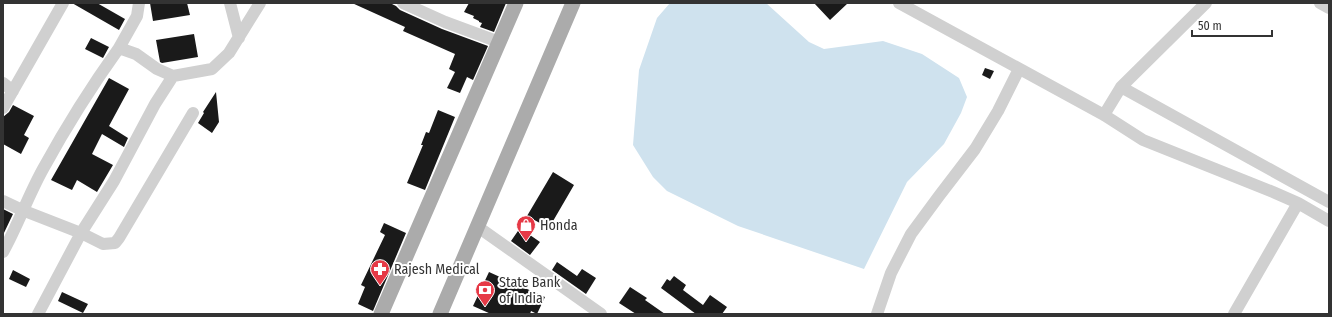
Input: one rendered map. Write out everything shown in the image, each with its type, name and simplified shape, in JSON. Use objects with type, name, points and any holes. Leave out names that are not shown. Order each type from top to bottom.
[{"type":"main road","points":[[381,314],[516,3]]},
{"type":"main road","points":[[440,314],[573,3]]},
{"type":"street","points":[[3,108],[64,3]]},
{"type":"street","points":[[3,252],[16,228],[22,210],[67,126],[93,84],[120,48],[136,16],[139,3]]},
{"type":"street","points":[[230,3],[239,38]]},
{"type":"street","points":[[120,48],[136,54],[157,69],[173,76],[212,69],[230,53],[260,3]]},
{"type":"street","points":[[403,3],[445,22],[499,42]]},
{"type":"street","points":[[899,3],[1104,115],[1143,140],[1298,203],[1329,222]]},
{"type":"street","points":[[1104,115],[1121,87],[1206,3]]},
{"type":"street","points":[[1320,3],[1329,8]]},
{"type":"street","points":[[877,314],[892,273],[911,234],[975,149],[998,111],[1018,69]]},
{"type":"street","points":[[38,314],[81,233],[114,181],[155,104],[173,76]]},
{"type":"street","points":[[3,83],[13,91]]},
{"type":"street","points":[[1121,87],[1329,202]]},
{"type":"street","points":[[3,201],[81,233],[103,244],[115,243],[193,113]]},
{"type":"street","points":[[1234,314],[1298,203]]},
{"type":"street","points":[[478,226],[602,314]]},
{"type":"water","points":[[670,3],[766,3],[809,42],[824,49],[883,41],[922,54],[959,78],[967,97],[961,113],[944,144],[907,182],[864,269],[738,226],[667,191],[653,177],[633,145],[639,70],[657,18]]},
{"type":"building","points":[[72,3],[97,3],[125,19],[119,30]]},
{"type":"building","points":[[150,3],[187,3],[190,15],[153,21]]},
{"type":"building","points":[[352,3],[390,3],[400,10],[442,29],[488,46],[473,80],[467,77],[460,93],[447,88],[455,72],[449,69],[455,54],[403,31],[405,27]]},
{"type":"building","points":[[469,3],[506,3],[494,32],[480,27],[482,23],[473,18],[474,16],[464,12]]},
{"type":"building","points":[[814,3],[848,3],[830,20]]},
{"type":"building","points":[[194,34],[198,57],[162,63],[160,62],[156,40]]},
{"type":"building","points":[[91,38],[109,47],[103,58],[85,49]]},
{"type":"building","points":[[985,68],[994,71],[990,79],[982,75]]},
{"type":"building","points":[[109,78],[129,89],[109,126],[128,138],[124,147],[102,134],[92,154],[113,165],[97,192],[77,180],[72,190],[51,180]]},
{"type":"building","points":[[216,92],[219,122],[212,133],[198,123]]},
{"type":"building","points":[[13,105],[34,116],[24,135],[29,138],[21,154],[3,144],[3,117],[9,112]]},
{"type":"building","points":[[438,110],[455,117],[425,190],[407,183],[423,145],[421,145],[426,132],[429,133]]},
{"type":"building","points":[[553,172],[574,185],[549,228],[527,216]]},
{"type":"building","points":[[3,209],[13,214],[3,235]]},
{"type":"building","points":[[384,223],[406,233],[373,311],[358,304],[365,287],[361,285],[385,235],[380,232]]},
{"type":"building","points":[[520,228],[540,242],[530,255],[511,241]]},
{"type":"building","points":[[557,262],[577,276],[582,269],[596,278],[586,294],[552,270]]},
{"type":"building","points":[[13,270],[30,279],[26,287],[9,279]]},
{"type":"building","points":[[489,272],[545,297],[537,314],[531,311],[530,314],[491,314],[473,306]]},
{"type":"building","points":[[674,276],[686,285],[683,290],[703,305],[710,295],[727,307],[722,314],[696,314],[661,288],[667,279],[670,281]]},
{"type":"building","points":[[630,287],[647,298],[645,300],[665,314],[636,314],[619,303]]},
{"type":"building","points":[[62,292],[88,304],[83,313],[58,301]]},
{"type":"place","name":"Honda","points":[[526,242]]},
{"type":"place","name":"Rajesh Medical","points":[[380,286]]},
{"type":"place","name":"State Bank of India","points":[[485,307]]}]
